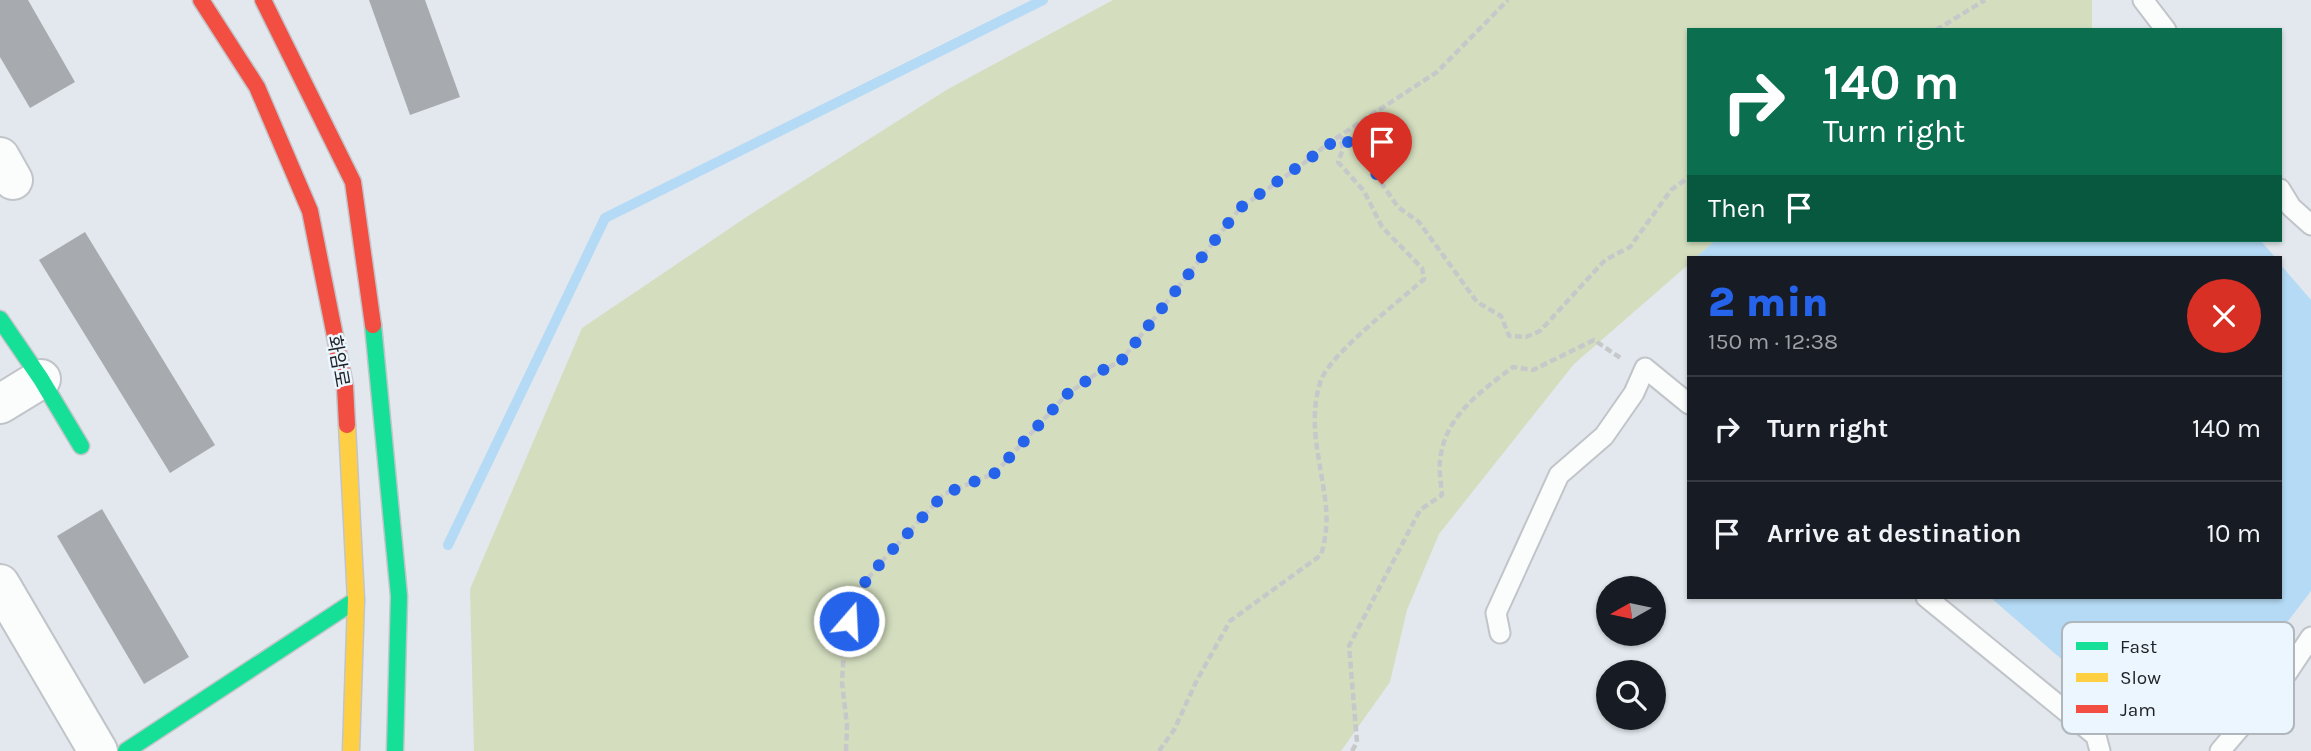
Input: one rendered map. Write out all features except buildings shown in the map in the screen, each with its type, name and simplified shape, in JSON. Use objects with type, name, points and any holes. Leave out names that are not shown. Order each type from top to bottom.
[{"type":"main road","name":"화암로","points":[[201,0],[257,87],[310,211],[345,386],[356,600],[351,751]]},
{"type":"main road","name":"화암로","points":[[263,0],[352,182],[372,312],[399,596],[395,751]]},
{"type":"main road","points":[[0,319],[41,379],[81,446]]},
{"type":"main road","points":[[126,751],[356,600]]},
{"type":"street","points":[[0,404],[41,379]]},
{"type":"street","points":[[0,584],[98,751]]},
{"type":"lane","points":[[2143,0],[2164,28]]},
{"type":"lane","points":[[2282,192],[2291,207],[2311,225]]},
{"type":"lane","points":[[1500,634],[1496,613],[1559,475],[1604,436],[1634,393],[1646,368],[1687,402]]},
{"type":"lane","points":[[1928,599],[2062,708]]},
{"type":"lane","points":[[2294,662],[2311,637]]},
{"type":"lane","points":[[2094,734],[2100,751]]},
{"type":"lane","points":[[2220,751],[2235,734]]},
{"type":"path","points":[[846,751],[847,726],[842,683],[844,646],[855,595],[883,560],[944,494],[995,473],[1066,395],[1099,372],[1121,361],[1240,208],[1437,72],[1508,0]]},
{"type":"path","points":[[1940,28],[1985,0]]},
{"type":"path","points":[[1340,137],[1354,144],[1370,160],[1398,207],[1419,222],[1477,302],[1501,316],[1510,336],[1526,337],[1540,331],[1605,260],[1630,247],[1671,190],[1687,178]]},
{"type":"path","points":[[1158,751],[1174,730],[1230,621],[1321,555],[1328,504],[1314,423],[1322,379],[1354,341],[1424,279],[1422,268],[1382,227],[1364,191],[1338,162],[1343,149],[1340,137]]},
{"type":"path","points":[[1352,751],[1357,742],[1349,646],[1420,510],[1442,495],[1440,460],[1455,416],[1513,367],[1533,370],[1594,340],[1626,361]]},
{"type":"green space","points":[[1113,0],[2092,0],[2092,28],[1687,28],[1687,242],[1714,242],[1697,256],[1687,256],[1687,266],[1574,364],[1439,534],[1407,610],[1390,682],[1341,751],[474,751],[470,589],[582,328],[748,216],[948,89]]},
{"type":"water","points":[[1714,242],[2262,242],[2274,256],[1697,256]]},
{"type":"water","points":[[2282,266],[2311,300],[2311,591],[2287,622],[2062,622],[2062,660],[1992,599],[2282,599]]},
{"type":"waterway","points":[[448,545],[605,218],[1043,0]]},
{"type":"traffic: fast","points":[[0,319],[41,379],[81,446]]},
{"type":"traffic: fast","points":[[373,325],[399,596],[395,751]]},
{"type":"traffic: fast","points":[[126,751],[356,600]]},
{"type":"traffic: slow","points":[[347,425],[356,600],[351,751]]},
{"type":"traffic: jam","points":[[201,0],[257,87],[310,211],[345,386],[347,425]]},
{"type":"traffic: jam","points":[[263,0],[353,182],[373,325]]},
{"type":"route","points":[[849,621],[855,595],[883,560],[944,494],[995,473],[1018,451],[1066,395],[1099,372],[1121,361],[1181,280],[1240,208],[1340,137],[1354,144],[1370,160],[1382,184]]}]
